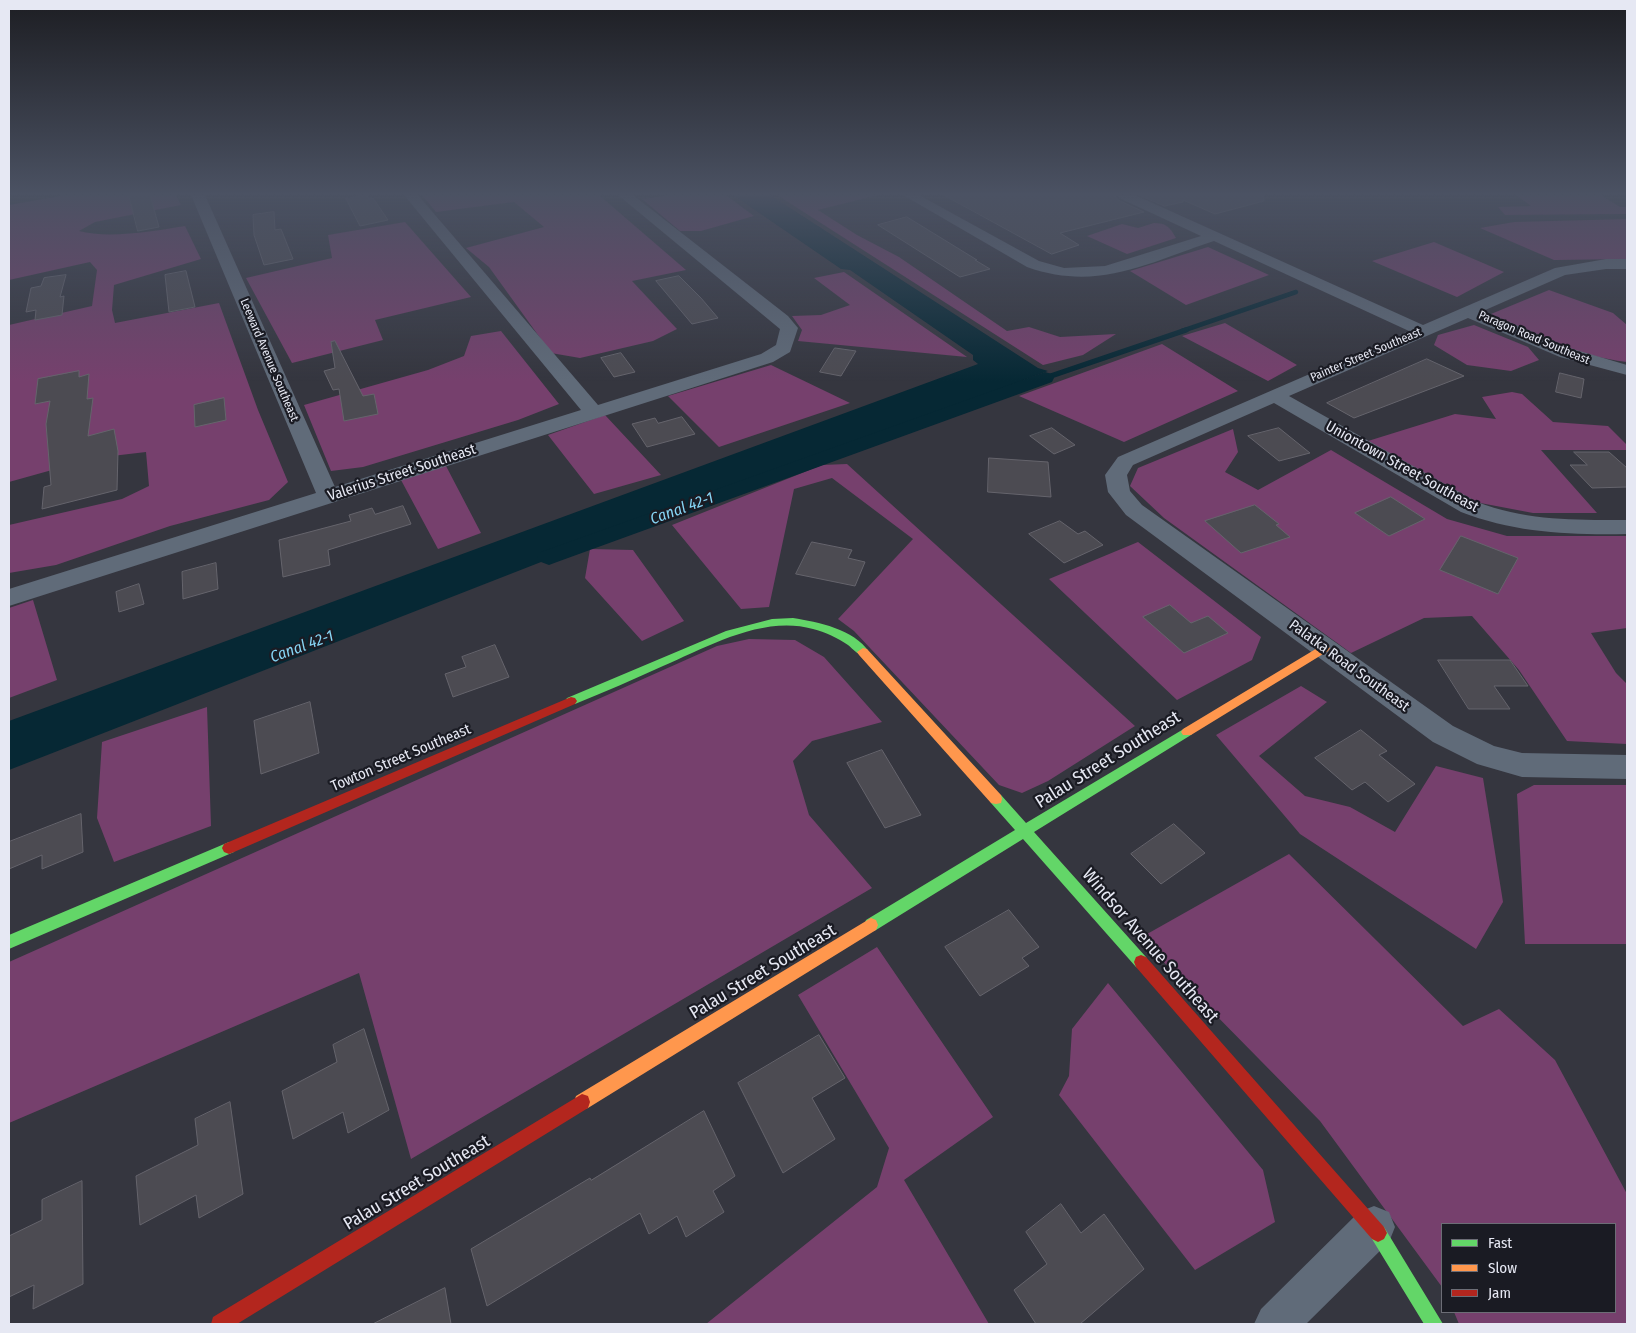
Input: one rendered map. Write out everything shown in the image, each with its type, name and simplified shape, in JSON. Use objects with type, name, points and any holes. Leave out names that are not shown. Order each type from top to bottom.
[{"type":"street","name":"Leeward Avenue Southeast","points":[[225,257],[328,497]]},
{"type":"street","points":[[463,257],[593,412]]},
{"type":"street","name":"Valerius Street Southeast","points":[[9,598],[767,358],[784,348],[789,328],[782,320],[703,257]]},
{"type":"street","points":[[1021,257],[1050,271],[1070,274],[1102,273],[1150,257]]},
{"type":"street","points":[[1261,257],[1423,331]]},
{"type":"street","name":"Painter Street Southeast","points":[[1116,475],[1125,461],[1561,271],[1598,265],[1627,264]]},
{"type":"street","name":"Paragon Road Southeast","points":[[1470,312],[1558,351],[1592,363],[1627,370]]},
{"type":"street","name":"Uniontown Street Southeast","points":[[1273,395],[1469,507],[1500,519],[1528,524],[1576,527],[1627,527]]},
{"type":"street","name":"Palatka Road Southeast","points":[[1116,475],[1119,492],[1134,510],[1443,734],[1487,756],[1522,765],[1627,767]]},
{"type":"street","name":"Towton Street Southeast","points":[[9,942],[740,629],[777,621],[809,622]]},
{"type":"street","name":"Windsor Avenue Southeast","points":[[809,622],[832,629],[857,645],[1025,831],[1374,1227],[1434,1324]]},
{"type":"street","name":"Palau Street Southeast","points":[[220,1324],[1324,648]]},
{"type":"street","points":[[1276,1324],[1374,1227]]},
{"type":"shaded area","points":[[9,257],[200,257],[201,259],[114,285],[112,310],[115,323],[219,303],[258,410],[288,482],[269,500],[170,526],[56,565],[9,573],[9,525],[122,499],[149,486],[146,452],[95,458],[9,482],[9,325],[92,306],[97,270],[90,262],[9,280]]},
{"type":"shaded area","points":[[436,257],[471,297],[375,320],[383,340],[292,363],[246,278],[332,258]]},
{"type":"shaded area","points":[[477,257],[671,257],[686,270],[632,281],[677,329],[653,341],[580,358],[551,353],[489,267]]},
{"type":"shaded area","points":[[874,257],[899,257],[1007,331],[1029,327],[1060,337],[1116,334],[1083,355],[1043,365]]},
{"type":"shaded area","points":[[1175,257],[1230,257],[1269,275],[1186,305],[1130,271]]},
{"type":"shaded area","points":[[1384,257],[1469,257],[1504,272],[1457,297],[1372,261]]},
{"type":"shaded area","points":[[1548,257],[1627,257],[1627,259],[1554,260]]},
{"type":"shaded area","points":[[844,272],[967,357],[798,341],[802,330],[792,316],[821,315],[850,305],[814,278]]},
{"type":"shaded area","points":[[1549,290],[1613,313],[1627,325],[1627,362],[1574,350],[1491,314]]},
{"type":"shaded area","points":[[1225,323],[1297,365],[1268,381],[1182,336]]},
{"type":"shaded area","points":[[1474,325],[1528,347],[1539,360],[1511,371],[1467,365],[1434,345],[1438,335]]},
{"type":"shaded area","points":[[501,331],[559,404],[518,420],[363,467],[331,471],[304,405],[428,370],[464,356],[471,336]]},
{"type":"shaded area","points":[[1162,344],[1238,391],[1124,442],[1019,396]]},
{"type":"shaded area","points":[[771,365],[850,403],[719,447],[668,396]]},
{"type":"shaded area","points":[[1512,392],[1522,394],[1553,422],[1608,426],[1627,445],[1627,450],[1541,450],[1597,513],[1533,513],[1475,502],[1368,441],[1455,414],[1496,419],[1482,397]]},
{"type":"shaded area","points":[[605,415],[661,475],[594,494],[548,435]]},
{"type":"shaded area","points":[[1233,429],[1238,452],[1225,472],[1258,490],[1331,450],[1447,519],[1507,536],[1627,536],[1627,628],[1591,633],[1616,673],[1627,684],[1627,744],[1567,741],[1519,670],[1472,616],[1424,618],[1351,653],[1164,518],[1130,486],[1138,468]]},
{"type":"shaded area","points":[[847,464],[1135,726],[1048,781],[1022,793],[999,785],[854,631],[838,619],[913,539],[832,478],[794,489],[769,607],[741,609],[672,525],[822,465]]},
{"type":"shaded area","points":[[446,466],[481,533],[438,549],[401,480]]},
{"type":"shaded area","points":[[1138,542],[1261,637],[1252,660],[1177,700],[1049,579]]},
{"type":"shaded area","points":[[590,549],[633,550],[684,621],[642,641],[585,578]]},
{"type":"shaded area","points":[[33,600],[57,680],[9,698],[9,608]]},
{"type":"shaded area","points":[[749,639],[795,640],[824,657],[882,722],[812,741],[793,761],[809,815],[872,888],[411,1159],[359,973],[9,1123],[9,962],[717,646]]},
{"type":"shaded area","points":[[1301,686],[1327,702],[1259,756],[1305,796],[1350,807],[1395,832],[1436,766],[1483,778],[1503,902],[1476,949],[1300,834],[1216,735]]},
{"type":"shaded area","points":[[207,707],[211,826],[114,862],[97,818],[102,742]]},
{"type":"shaded area","points":[[1534,785],[1627,785],[1627,944],[1525,944],[1517,794]]},
{"type":"shaded area","points":[[1289,854],[1463,1026],[1499,1009],[1555,1060],[1627,1194],[1627,1324],[1459,1324],[1454,1313],[1616,1313],[1616,1223],[1441,1223],[1441,1286],[1320,1121],[1140,938]]},
{"type":"shaded area","points":[[877,947],[993,1117],[904,1180],[989,1324],[706,1324],[877,1187],[889,1148],[798,995]]},
{"type":"shaded area","points":[[1108,983],[1263,1170],[1275,1222],[1195,1270],[1059,1095],[1069,1076],[1072,1029]]},
{"type":"water","points":[[824,257],[866,257],[1038,368],[1048,371],[586,543],[9,770],[9,721],[978,364],[973,360],[973,355],[850,270],[841,269]]},
{"type":"building","points":[[261,257],[292,257],[293,259],[264,265]]},
{"type":"building","points":[[929,257],[972,257],[990,269],[960,277]]},
{"type":"building","points":[[186,271],[195,307],[169,312],[165,275]]},
{"type":"building","points":[[66,275],[60,297],[64,296],[62,315],[35,320],[36,310],[26,312],[31,288],[41,286],[44,278]]},
{"type":"building","points":[[679,276],[718,318],[692,324],[656,281]]},
{"type":"building","points":[[335,341],[363,396],[374,394],[378,414],[344,421],[339,389],[333,390],[324,371],[335,368],[331,342]]},
{"type":"building","points":[[835,348],[856,351],[841,376],[820,372]]},
{"type":"building","points":[[621,353],[635,372],[614,377],[601,358]]},
{"type":"building","points":[[1427,359],[1464,376],[1354,418],[1327,403]]},
{"type":"building","points":[[79,371],[79,377],[89,374],[87,399],[93,398],[88,436],[114,429],[118,451],[117,490],[42,509],[44,487],[51,485],[46,424],[50,401],[35,404],[38,379]]},
{"type":"building","points":[[1560,373],[1584,379],[1581,398],[1556,392]]},
{"type":"building","points":[[224,398],[226,420],[195,427],[194,405]]},
{"type":"building","points":[[682,417],[695,434],[647,447],[632,424],[655,418],[658,423]]},
{"type":"building","points":[[1052,428],[1075,445],[1054,454],[1030,436]]},
{"type":"building","points":[[1279,428],[1310,453],[1279,461],[1248,436]]},
{"type":"building","points":[[1574,452],[1609,452],[1627,468],[1627,487],[1592,488],[1570,465],[1587,465]]},
{"type":"building","points":[[989,458],[1048,462],[1051,497],[988,492]]},
{"type":"building","points":[[1391,497],[1425,519],[1389,536],[1355,513]]},
{"type":"building","points":[[1255,505],[1279,524],[1276,525],[1290,537],[1241,553],[1205,521]]},
{"type":"building","points":[[403,506],[411,524],[328,550],[330,565],[283,577],[279,540],[351,521],[349,515],[372,508],[375,514]]},
{"type":"building","points":[[1060,521],[1078,534],[1085,531],[1103,545],[1064,563],[1029,534]]},
{"type":"building","points":[[1461,536],[1518,558],[1498,594],[1440,570]]},
{"type":"building","points":[[812,542],[852,550],[848,558],[865,562],[855,586],[796,574]]},
{"type":"building","points":[[216,563],[218,589],[183,599],[182,572]]},
{"type":"building","points":[[139,584],[144,604],[119,612],[116,592]]},
{"type":"building","points":[[1170,605],[1191,623],[1208,616],[1228,633],[1184,653],[1143,617]]},
{"type":"building","points":[[495,645],[509,677],[453,697],[445,674],[466,667],[462,657]]},
{"type":"building","points":[[1438,660],[1510,660],[1528,686],[1494,686],[1510,709],[1469,709]]},
{"type":"building","points":[[310,702],[319,753],[261,774],[254,721]]},
{"type":"building","points":[[1361,730],[1387,751],[1379,755],[1415,784],[1388,802],[1365,782],[1352,790],[1315,758]]},
{"type":"building","points":[[882,750],[921,815],[885,828],[847,763]]},
{"type":"building","points":[[81,814],[83,852],[42,869],[42,855],[9,869],[9,842]]},
{"type":"building","points":[[1174,824],[1205,853],[1161,884],[1131,854]]},
{"type":"building","points":[[1009,910],[1039,947],[1022,958],[1029,966],[980,996],[945,947]]},
{"type":"building","points":[[364,1029],[389,1110],[348,1133],[343,1112],[293,1139],[282,1091],[337,1062],[333,1045]]},
{"type":"building","points":[[819,1035],[845,1078],[812,1098],[835,1139],[783,1173],[738,1083]]},
{"type":"building","points":[[230,1102],[243,1194],[199,1218],[196,1195],[140,1225],[136,1176],[198,1145],[195,1119]]},
{"type":"building","points":[[704,1111],[735,1176],[713,1191],[724,1212],[686,1237],[677,1216],[649,1234],[640,1213],[487,1306],[471,1249],[590,1178],[591,1180]]},
{"type":"building","points":[[82,1181],[83,1284],[33,1309],[34,1285],[9,1297],[9,1236],[42,1220],[42,1200]]},
{"type":"building","points":[[1061,1204],[1081,1233],[1104,1214],[1144,1269],[1080,1324],[1036,1324],[1014,1290],[1047,1264],[1026,1232]]},
{"type":"building","points":[[445,1288],[451,1324],[373,1324]]},
{"type":"waterway","points":[[1182,331],[1296,292]]},
{"type":"waterway","points":[[1045,378],[1186,330]]},
{"type":"waterway","name":"Canal 42-1","points":[[549,557],[1045,378]]},
{"type":"traffic: fast","points":[[571,701],[709,642],[751,627],[772,623],[793,622],[814,625],[854,643],[863,652]]},
{"type":"traffic: fast","points":[[871,925],[1187,732]]},
{"type":"traffic: fast","points":[[996,799],[1141,962]]},
{"type":"traffic: fast","points":[[9,942],[229,848]]},
{"type":"traffic: fast","points":[[1378,1233],[1434,1324]]},
{"type":"traffic: slow","points":[[1187,732],[1324,648]]},
{"type":"traffic: slow","points":[[863,652],[996,799]]},
{"type":"traffic: slow","points":[[582,1102],[871,925]]},
{"type":"traffic: jam","points":[[229,848],[571,701]]},
{"type":"traffic: jam","points":[[1141,962],[1378,1233]]},
{"type":"traffic: jam","points":[[220,1324],[582,1102]]}]
